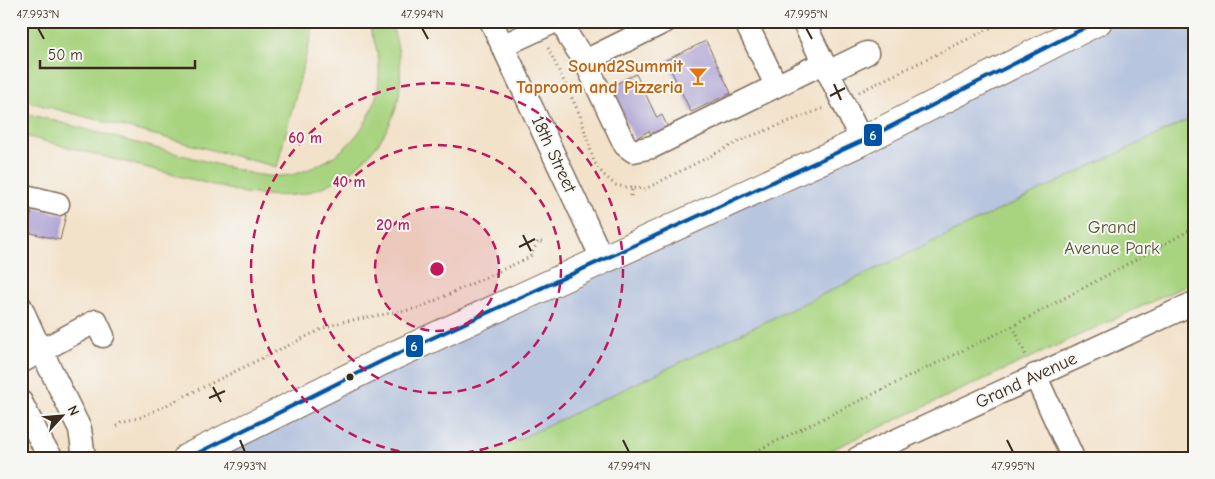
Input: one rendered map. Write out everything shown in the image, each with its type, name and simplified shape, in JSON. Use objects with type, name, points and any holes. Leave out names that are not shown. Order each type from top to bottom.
[{"type":"main road","points":[[187,458],[382,361],[862,141],[1098,21]]},
{"type":"street","name":"18th Street","points":[[490,21],[602,261]]},
{"type":"street","points":[[563,21],[570,39],[585,61],[626,145],[633,151],[652,147],[776,85],[867,53]]},
{"type":"street","points":[[585,61],[666,21]]},
{"type":"street","points":[[745,21],[776,85]]},
{"type":"street","points":[[803,21],[862,141]]},
{"type":"street","points":[[502,46],[548,25]]},
{"type":"street","points":[[21,196],[58,204]]},
{"type":"street","name":"Grand Avenue","points":[[858,458],[1194,303]]},
{"type":"street","points":[[21,307],[80,428],[84,458]]},
{"type":"street","points":[[21,362],[97,323]]},
{"type":"street","points":[[1035,375],[1073,458]]},
{"type":"street","points":[[21,402],[44,447],[52,458]]},
{"type":"path","points":[[548,25],[580,115],[594,162],[602,173],[615,185],[645,189],[746,138],[800,119],[1005,21]]},
{"type":"path","points":[[631,196],[632,188]]},
{"type":"path","points":[[742,458],[1013,326],[1194,228]]},
{"type":"path","points":[[117,426],[121,422],[142,417],[326,327],[342,322],[419,308],[446,297],[530,257],[538,241],[544,243]]},
{"type":"path","points":[[1013,326],[1035,375]]},
{"type":"shaded area","points":[[1098,21],[1194,21],[1194,123],[509,458],[209,458]]},
{"type":"green space","points":[[21,21],[315,21],[277,167],[21,100]]},
{"type":"green space","points":[[367,21],[390,21],[400,60],[398,102],[385,133],[363,161],[335,181],[309,192],[280,196],[244,193],[21,135],[21,112],[253,174],[277,176],[301,172],[333,157],[345,147],[356,136],[371,110],[379,81],[379,65],[375,43]]},
{"type":"green space","name":"Grand Avenue Park","points":[[1194,117],[1194,282],[814,458],[480,458]]},
{"type":"building","name":"Sound2Summit Taproom and Pizzeria","points":[[706,41],[731,93],[691,112],[666,60]]},
{"type":"building","points":[[636,74],[657,118],[662,115],[669,130],[653,138],[649,131],[634,139],[610,87]]},
{"type":"building","points":[[33,207],[66,215],[60,240],[27,232]]},
{"type":"transit line","name":"6","points":[[188,458],[382,361],[862,141],[1098,21]]},
{"type":"place","name":"Sound2Summit Taproom and Pizzeria","points":[[698,76]]}]
